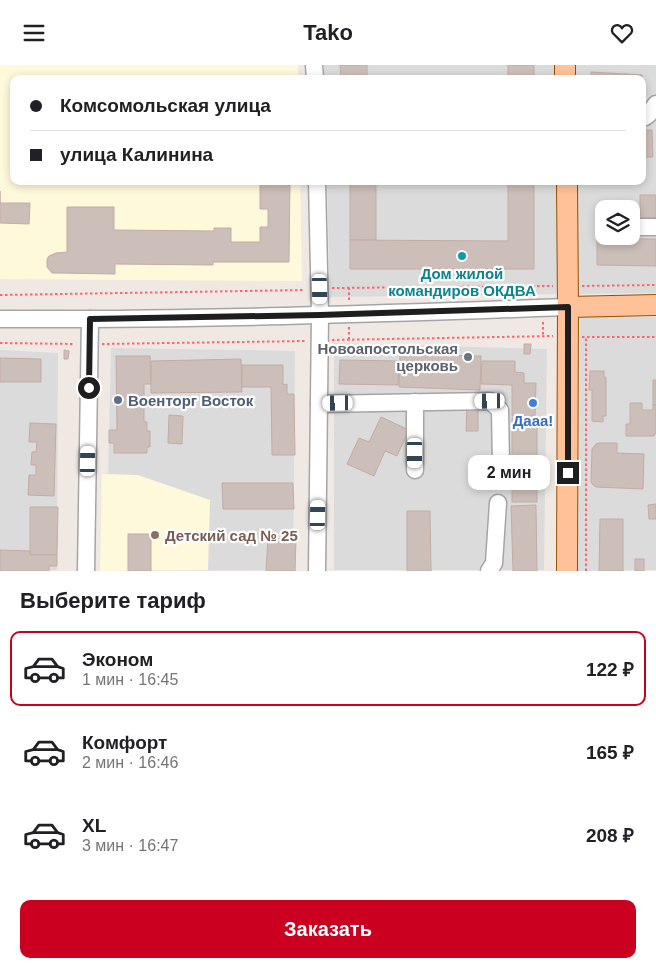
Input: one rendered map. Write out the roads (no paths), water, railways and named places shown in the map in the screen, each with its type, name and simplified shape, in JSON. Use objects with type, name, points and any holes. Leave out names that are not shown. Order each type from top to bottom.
[{"type":"main road","points":[[567,185],[567,571]]},
{"type":"main road","points":[[568,307],[656,305]]},
{"type":"street","points":[[646,117],[656,104]]},
{"type":"street","points":[[317,185],[320,315],[317,571]]},
{"type":"street","points":[[640,227],[656,227]]},
{"type":"street","points":[[0,319],[320,315],[568,307]]},
{"type":"street","points":[[86,571],[90,319]]},
{"type":"street","points":[[319,403],[490,401],[500,410],[501,465]]},
{"type":"street","points":[[415,402],[415,470]]},
{"type":"street","points":[[489,571],[494,563],[498,503]]},
{"type":"place","name":"Дом жилой командиров ОКДВА","points":[[462,256]]},
{"type":"place","name":"Новоапостольская церковь","points":[[468,357]]},
{"type":"place","name":"Военторг Восток","points":[[118,400]]},
{"type":"place","name":"Дааа!","points":[[533,403]]},
{"type":"place","name":"Детский сад № 25","points":[[155,535]]}]
